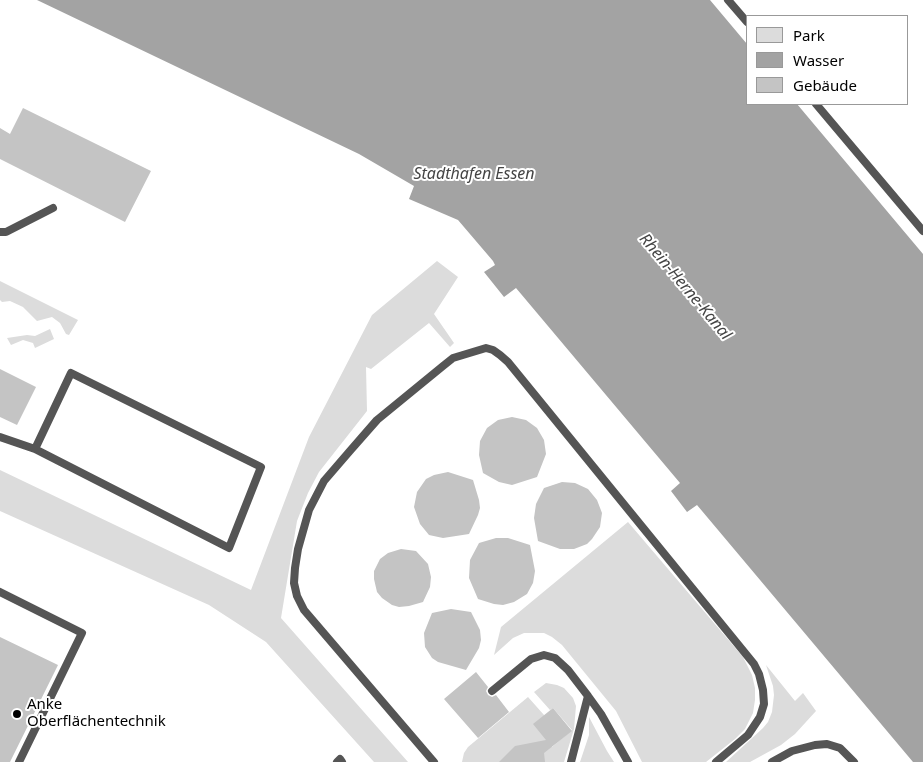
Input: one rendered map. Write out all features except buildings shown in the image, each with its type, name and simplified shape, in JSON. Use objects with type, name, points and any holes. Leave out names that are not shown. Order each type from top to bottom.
[{"type":"lane","points":[[728,0],[746,21]]},
{"type":"lane","points":[[817,105],[923,231]]},
{"type":"lane","points":[[0,232],[6,232],[53,208]]},
{"type":"lane","points":[[434,762],[304,610],[297,596],[294,583],[295,568],[298,549],[309,510],[324,481],[349,452],[377,420],[443,366],[458,356],[486,348],[493,350],[508,362],[754,664],[763,690],[764,704],[760,717],[748,735],[716,762]]},
{"type":"lane","points":[[0,437],[34,449],[229,548],[261,467],[71,373],[34,449]]},
{"type":"lane","points":[[0,592],[82,633],[19,762]]},
{"type":"lane","points":[[492,691],[531,659],[544,655],[555,658],[588,696],[609,727],[628,762]]},
{"type":"lane","points":[[571,762],[588,696]]},
{"type":"lane","points":[[772,762],[792,751],[826,744],[840,748],[854,762]]},
{"type":"lane","points":[[338,762],[340,760],[342,762]]},
{"type":"green space","points":[[437,261],[458,277],[434,314],[454,343],[450,347],[429,323],[371,369],[366,367],[367,411],[319,472],[297,521],[281,618],[408,762],[374,762],[266,642],[209,605],[0,511],[0,470],[251,590],[309,437],[372,315]]},
{"type":"green space","points":[[0,281],[78,320],[69,335],[66,334],[60,323],[52,317],[37,321],[23,307],[10,301],[2,302],[0,300]]},
{"type":"green space","points":[[50,329],[54,339],[35,348],[33,343],[23,340],[11,345],[7,338],[27,335],[35,336]]},
{"type":"green space","points":[[628,522],[743,657],[752,675],[755,700],[753,713],[745,729],[706,762],[642,762],[616,711],[562,645],[552,637],[544,633],[524,633],[513,638],[494,655],[501,627]]},
{"type":"green space","points":[[766,665],[795,701],[803,693],[816,711],[795,734],[781,745],[750,762],[726,762],[768,722],[772,712],[774,695]]},
{"type":"green space","points":[[546,683],[564,688],[573,698],[576,706],[574,729],[564,762],[462,762],[468,747],[528,697],[544,715],[552,747],[572,730],[553,708],[550,710],[534,692]]},
{"type":"green space","points":[[589,717],[614,762],[580,762],[589,735]]},
{"type":"water","points":[[37,0],[710,0],[746,43],[746,105],[798,105],[923,254],[923,762],[913,762],[697,505],[687,512],[671,491],[680,483],[516,288],[504,297],[484,272],[495,265],[493,261],[458,220],[409,199],[414,186],[359,154]]},
{"type":"place","name":"Anke Oberflächentechnik","points":[[17,714]]},
{"type":"water label","name":"Stadthafen Essen","points":[[474,174]]},
{"type":"water label","name":"Rhein-Herne-Kanal","points":[[685,287]]}]
